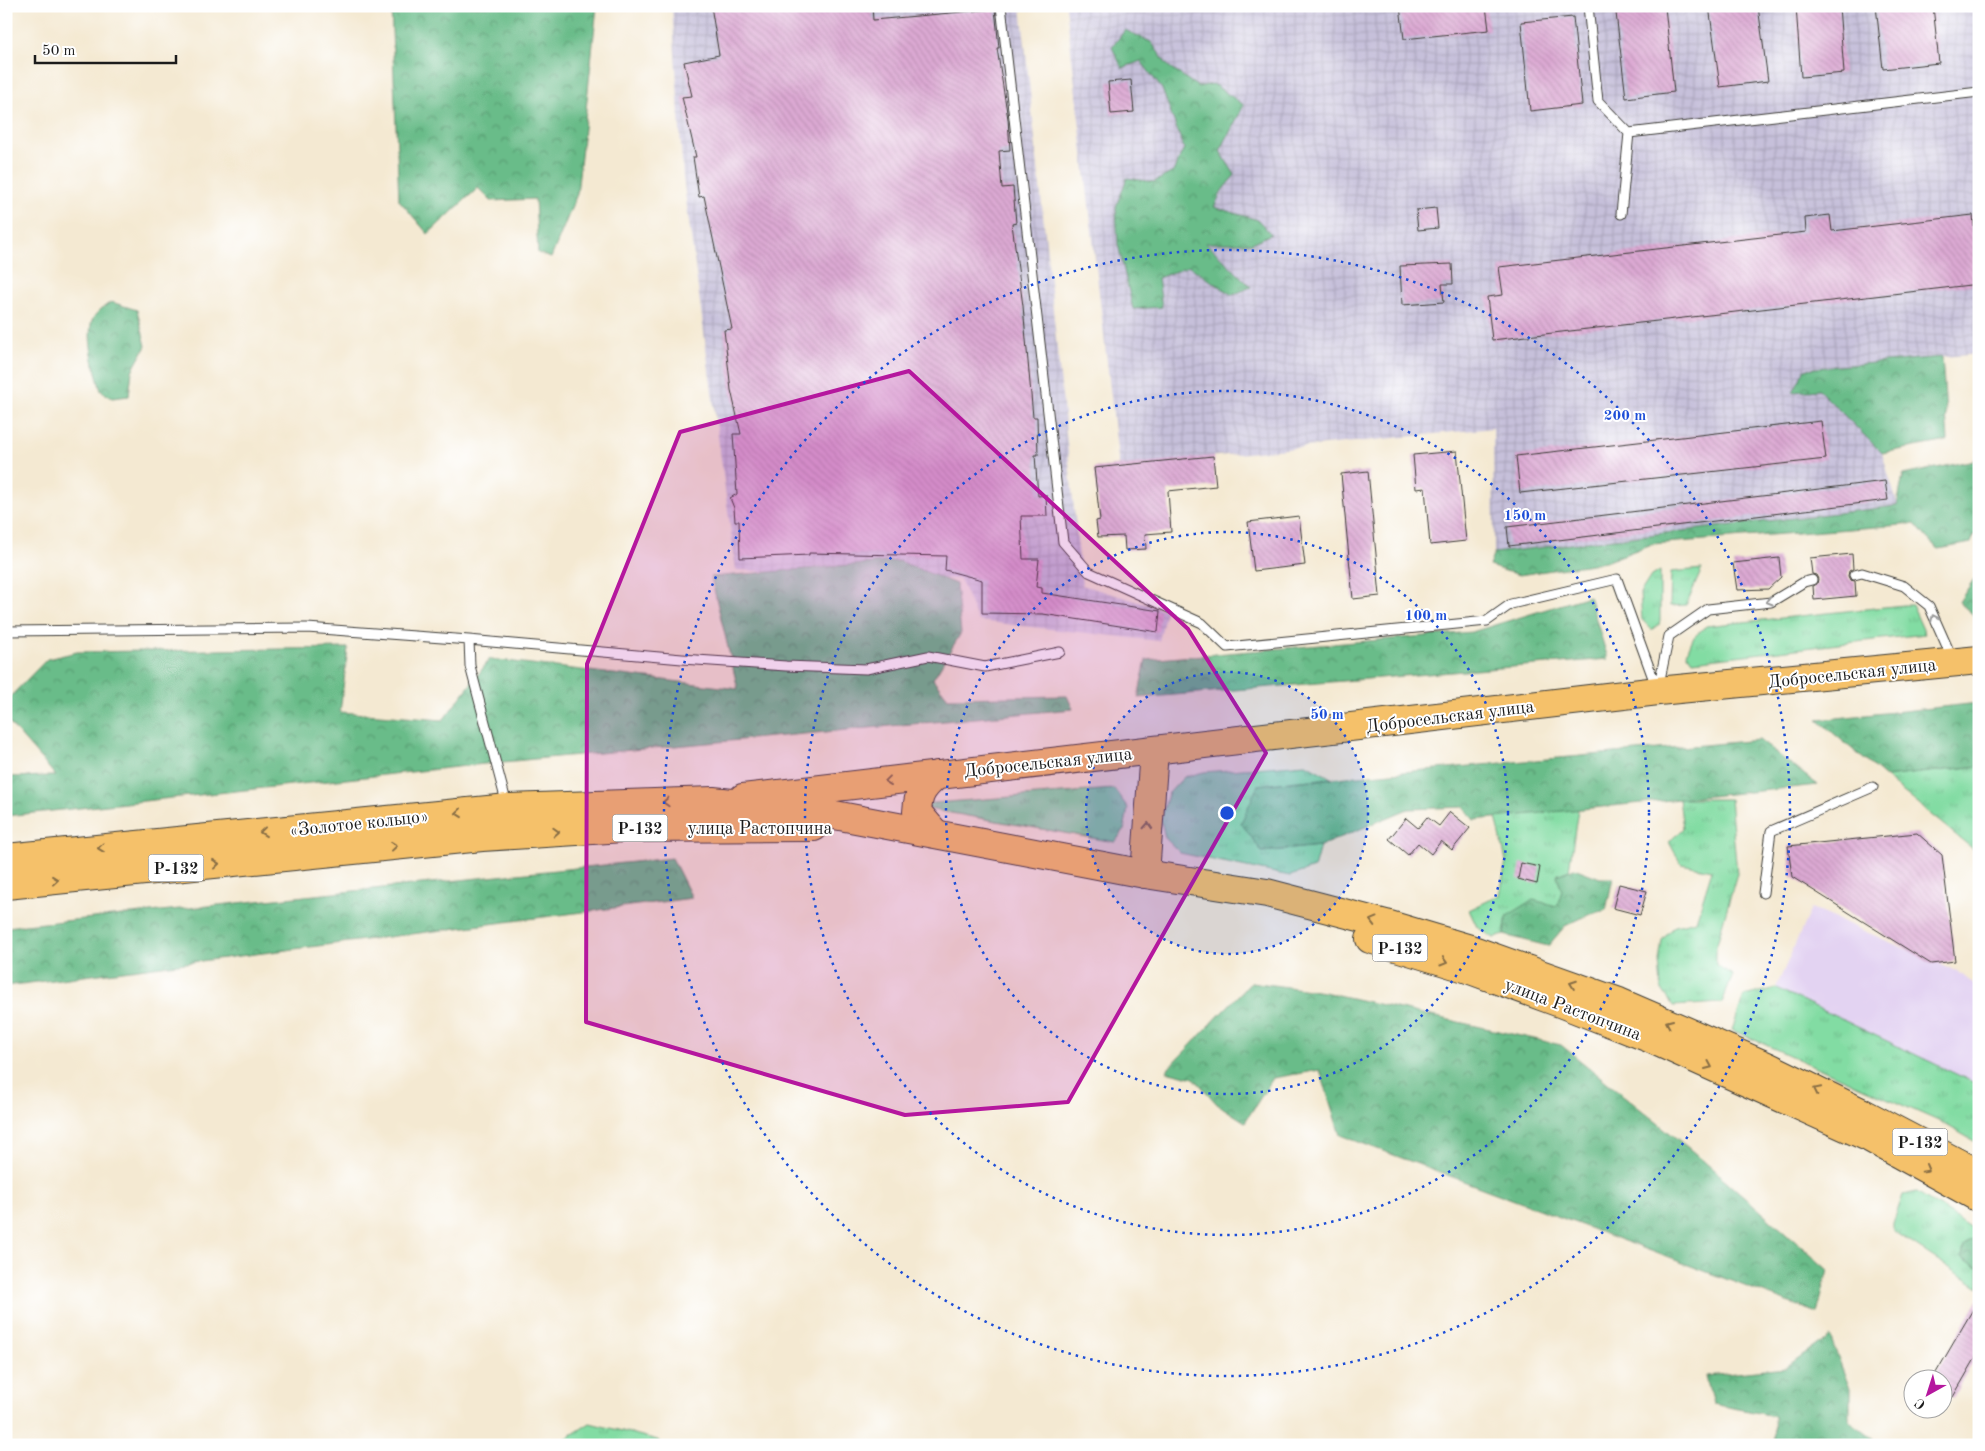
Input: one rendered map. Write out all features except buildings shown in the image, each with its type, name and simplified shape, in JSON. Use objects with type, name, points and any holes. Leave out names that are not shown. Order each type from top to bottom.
[{"type":"main road","name":"Добросельская улица","points":[[713,801],[796,793],[937,774],[1154,751],[1658,692],[1966,661]]},
{"type":"main road","points":[[1145,874],[1154,751]]},
{"type":"main road","points":[[935,833],[917,812],[918,798],[926,785],[937,774]]},
{"type":"main road","name":"«Золотое кольцо»","points":[[6,858],[508,808],[713,801]]},
{"type":"main road","name":"улица Растопчина","points":[[713,801],[819,812],[935,833],[1006,849],[1145,874],[1267,893],[1386,924],[1470,949],[1568,982],[1619,1002],[1776,1070],[1979,1174]]},
{"type":"main road","name":"улица Растопчина","points":[[345,850],[482,837],[624,828],[797,827],[935,833]]},
{"type":"main road","name":"«Золотое кольцо»","points":[[6,885],[345,850]]},
{"type":"main road","name":"улица Растопчина","points":[[1145,874],[1466,968],[1560,1002],[1649,1038],[1868,1137],[1979,1198]]},
{"type":"lane","points":[[1001,6],[1063,542],[1089,572],[1202,623],[1227,647],[1487,621],[1511,604],[1617,579],[1658,692]]},
{"type":"lane","points":[[1588,6],[1598,101],[1629,133],[1621,214]]},
{"type":"lane","points":[[1629,133],[1979,92]]},
{"type":"lane","points":[[1854,574],[1862,573],[1904,586],[1929,606],[1966,661]]},
{"type":"lane","points":[[1658,692],[1669,636],[1708,609],[1771,602],[1804,582],[1812,580]]},
{"type":"lane","points":[[6,631],[307,628],[682,659],[866,669],[928,656],[986,667],[1060,652]]},
{"type":"lane","points":[[469,640],[470,666],[508,808]]},
{"type":"lane","points":[[1763,893],[1771,831],[1873,787]]},
{"type":"highlighted area","points":[[909,371],[1188,629],[1266,753],[1068,1102],[905,1115],[586,1022],[587,664],[680,432]]},
{"type":"shaded area","points":[[672,6],[1021,6],[1082,585],[1166,610],[1159,641],[978,621],[960,579],[736,570],[683,177]]},
{"type":"shaded area","points":[[1066,6],[1979,6],[1979,354],[1805,369],[1819,389],[1882,453],[1898,506],[1494,553],[1493,428],[1119,466]]},
{"type":"shaded area","points":[[1811,908],[1959,972],[1979,989],[1979,1085],[1776,988]]},
{"type":"green space","points":[[391,6],[597,6],[577,194],[551,258],[538,253],[535,199],[491,201],[478,188],[428,234],[399,200]]},
{"type":"green space","points":[[1125,30],[1151,42],[1168,66],[1198,87],[1213,84],[1244,105],[1220,151],[1235,175],[1223,189],[1214,207],[1258,220],[1271,234],[1252,243],[1206,243],[1251,287],[1232,295],[1189,266],[1158,278],[1162,307],[1133,309],[1118,244],[1116,207],[1127,178],[1154,182],[1173,172],[1184,148],[1162,89],[1141,61],[1122,68],[1112,47]]},
{"type":"green space","points":[[111,302],[137,310],[146,346],[132,371],[129,396],[112,398],[101,391],[92,356],[90,337],[93,318]]},
{"type":"green space","points":[[1942,357],[1948,441],[1882,453],[1819,390],[1793,392],[1805,369]]},
{"type":"green space","points":[[1979,459],[1979,536],[1974,535],[1971,543],[1939,549],[1915,524],[1652,544],[1605,562],[1519,575],[1489,566],[1494,553],[1897,506],[1903,475]]},
{"type":"green space","points":[[899,561],[956,584],[961,633],[933,679],[948,698],[1067,696],[1073,709],[503,762],[6,816],[6,777],[56,776],[6,719],[6,701],[47,659],[77,652],[348,648],[340,712],[443,720],[490,659],[738,689],[711,577]]},
{"type":"green space","points":[[1702,569],[1686,605],[1670,606],[1671,572]]},
{"type":"green space","points":[[1660,571],[1660,621],[1659,625],[1652,630],[1642,620],[1640,593],[1651,576]]},
{"type":"green space","points":[[1979,578],[1979,620],[1959,602],[1974,579]]},
{"type":"green space","points":[[1589,596],[1608,659],[1138,698],[1146,660],[1472,632]]},
{"type":"green space","points":[[1912,605],[1925,634],[1693,661],[1687,653],[1693,638],[1706,626]]},
{"type":"green space","points":[[1979,703],[1979,766],[1885,777],[1818,720]]},
{"type":"green space","points":[[1759,740],[1818,785],[1474,820],[1464,807],[1408,809],[1320,846],[1262,852],[1241,823],[1258,785]]},
{"type":"green space","points":[[1306,764],[1331,778],[1258,785],[1262,852],[1320,846],[1314,868],[1290,876],[1180,853],[1165,838],[1161,820],[1168,794],[1184,777],[1204,772]]},
{"type":"green space","points":[[1979,766],[1979,851],[1973,849],[1885,777]]},
{"type":"green space","points":[[1114,789],[1128,808],[1124,830],[1115,842],[923,808],[922,804]]},
{"type":"green space","points":[[1679,799],[1730,799],[1737,873],[1716,947],[1716,965],[1733,975],[1722,1003],[1673,1006],[1661,988],[1659,961],[1662,940],[1675,926],[1696,921],[1712,870],[1681,864],[1669,842],[1683,828]]},
{"type":"green space","points":[[1578,809],[1569,870],[1557,875],[1562,891],[1557,906],[1507,916],[1504,935],[1494,938],[1477,927],[1469,910],[1500,895],[1506,861],[1496,817]]},
{"type":"green space","points":[[672,858],[692,898],[6,986],[6,927]]},
{"type":"green space","points":[[1574,868],[1600,878],[1613,878],[1606,910],[1588,915],[1565,926],[1548,946],[1504,935],[1507,916],[1533,900],[1557,906],[1562,891],[1557,875]]},
{"type":"green space","points":[[1251,982],[1324,992],[1561,1045],[1691,1150],[1828,1270],[1817,1313],[1340,1135],[1320,1070],[1273,1078],[1245,1122],[1217,1104],[1194,1078],[1166,1071]]},
{"type":"green space","points":[[1776,988],[1979,1085],[1979,1144],[1943,1123],[1732,1030],[1744,996]]},
{"type":"green space","points":[[1917,1192],[1977,1232],[1979,1237],[1964,1245],[1962,1257],[1979,1268],[1979,1287],[1893,1231],[1893,1223],[1903,1195]]},
{"type":"green space","points":[[1979,1237],[1979,1268],[1962,1257],[1964,1245]]},
{"type":"green space","points":[[1830,1336],[1850,1389],[1850,1421],[1882,1445],[1775,1445],[1774,1416],[1713,1404],[1706,1376],[1786,1368]]},
{"type":"green space","points":[[590,1423],[658,1440],[661,1445],[556,1445]]}]
